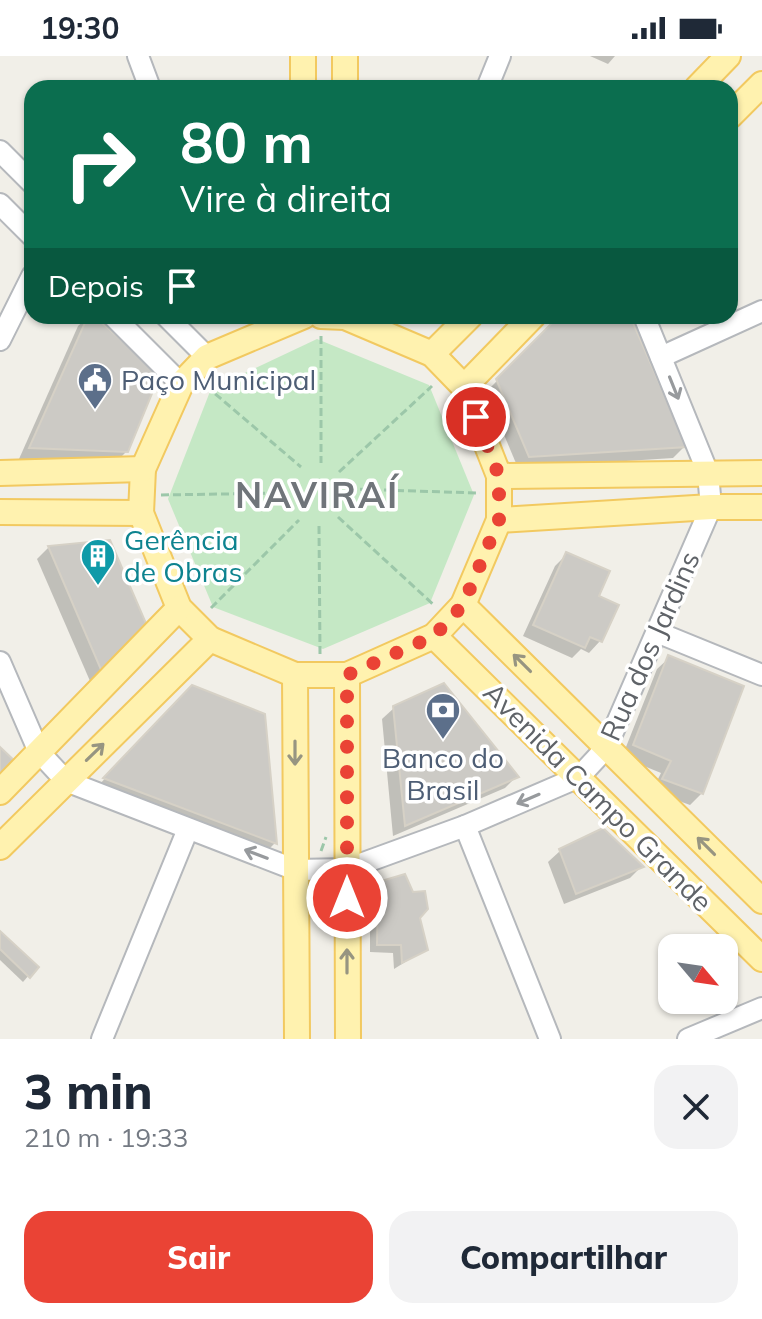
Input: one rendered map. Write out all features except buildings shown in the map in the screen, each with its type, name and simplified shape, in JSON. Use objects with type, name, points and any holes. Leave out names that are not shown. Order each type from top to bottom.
[{"type":"main road","points":[[303,56],[303,80]]},
{"type":"main road","points":[[345,56],[345,80]]},
{"type":"main road","points":[[705,80],[728,56]]},
{"type":"main road","points":[[738,108],[762,84]]},
{"type":"main road","points":[[314,324],[193,371],[143,469],[142,504],[195,624],[295,675],[347,675],[449,620],[499,520],[499,485],[449,370],[339,324]]},
{"type":"main road","points":[[449,370],[467,324]]},
{"type":"main road","points":[[449,370],[521,324]]},
{"type":"main road","points":[[0,473],[143,469]]},
{"type":"main road","points":[[499,485],[708,473],[762,473]]},
{"type":"main road","points":[[0,512],[142,504]]},
{"type":"main road","points":[[499,520],[711,507],[762,507]]},
{"type":"main road","name":"Avenida Campo Grande","points":[[449,620],[606,748],[762,901]]},
{"type":"main road","name":"Avenida Campo Grande","points":[[449,620],[579,777],[762,959]]},
{"type":"main road","points":[[0,792],[39,752],[195,624]]},
{"type":"main road","points":[[0,847],[66,781],[195,624]]},
{"type":"main road","points":[[295,675],[297,1039]]},
{"type":"main road","points":[[347,675],[348,1039]]},
{"type":"street","points":[[138,56],[147,80]]},
{"type":"street","points":[[490,80],[500,56]]},
{"type":"street","points":[[0,151],[24,175]]},
{"type":"street","points":[[0,204],[24,228]]},
{"type":"street","points":[[0,340],[24,292]]},
{"type":"street","points":[[738,322],[762,311]]},
{"type":"street","points":[[125,324],[193,371]]},
{"type":"street","points":[[170,324],[193,371]]},
{"type":"street","name":"Rua dos Jardins","points":[[0,662],[39,752],[66,781],[296,870],[347,869],[465,826],[579,777],[606,748],[659,633],[711,507],[708,473],[647,324]]},
{"type":"street","points":[[661,357],[733,324]]},
{"type":"street","points":[[659,633],[762,675]]},
{"type":"street","points":[[465,826],[550,1039]]},
{"type":"street","points":[[102,1039],[188,829]]},
{"type":"street","points":[[688,1039],[762,1008]]},
{"type":"path","points":[[321,463],[327,324]]},
{"type":"path","points":[[339,472],[449,370]]},
{"type":"path","points":[[193,371],[301,467]]},
{"type":"path","points":[[348,489],[499,485]]},
{"type":"path","points":[[142,504],[285,493]]},
{"type":"path","points":[[338,517],[449,620]]},
{"type":"path","points":[[195,624],[299,520]]},
{"type":"path","points":[[319,526],[320,675]]},
{"type":"green space","points":[[317,339],[429,385],[474,495],[430,603],[323,649],[213,607],[168,499],[211,389]]},
{"type":"place","name":"Paço Municipal","points":[[95,411]]},
{"type":"place","name":"Gerência de Obras","points":[[98,587]]},
{"type":"place","name":"Banco do Brasil","points":[[443,741]]},
{"type":"district","name":"NAVIRAÍ","points":[[317,495]]},
{"type":"route","points":[[347,898],[347,675],[434,636],[463,605],[499,520],[499,476],[476,417]]}]
